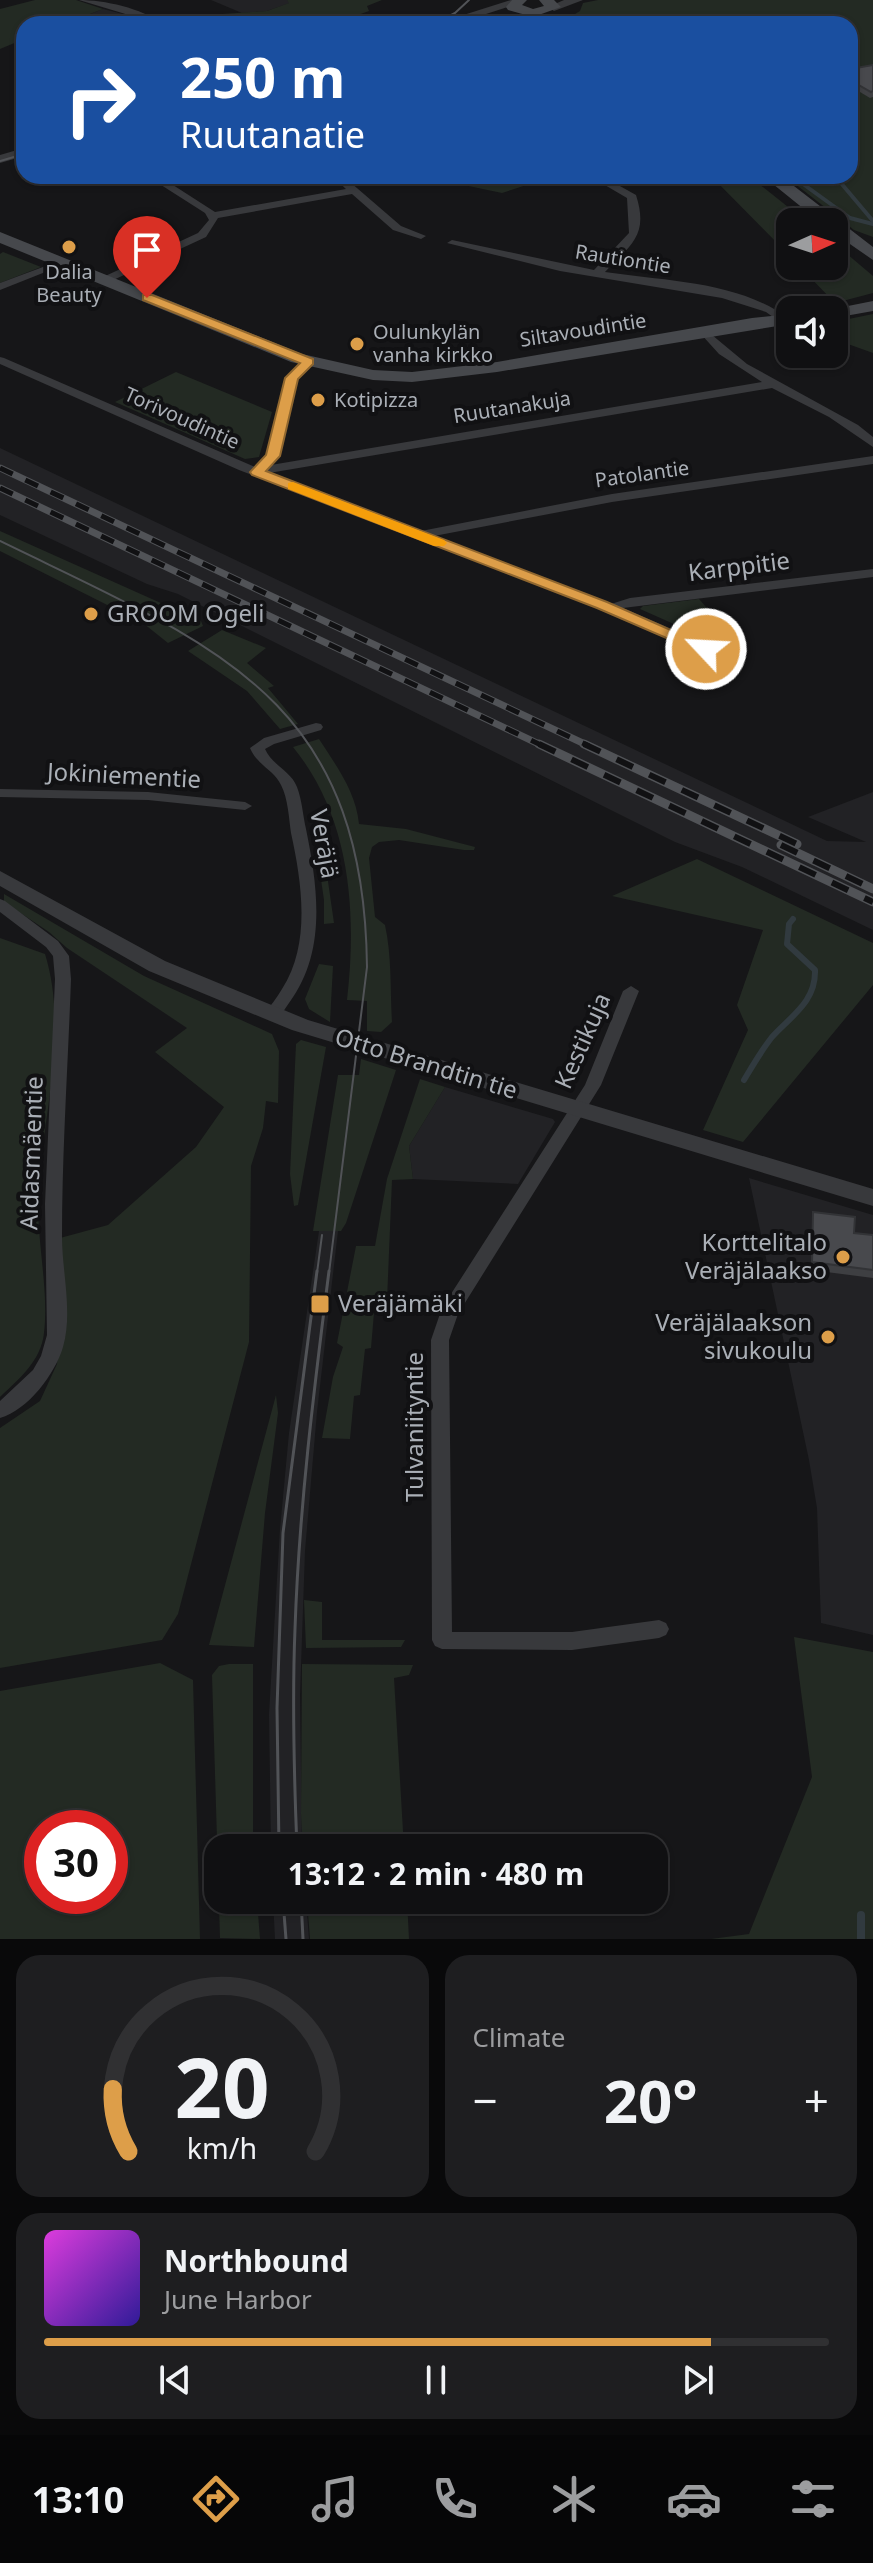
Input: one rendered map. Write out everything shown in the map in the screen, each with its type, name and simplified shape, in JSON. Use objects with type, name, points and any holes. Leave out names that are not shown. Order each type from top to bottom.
[{"type":"main road","points":[[518,5],[550,9]]},
{"type":"main road","points":[[781,184],[812,208]]},
{"type":"main road","points":[[848,236],[873,255]]},
{"type":"main road","name":"Siltavoudintie","points":[[3,241],[257,343],[276,355],[393,377],[497,367],[776,324]]},
{"type":"main road","points":[[848,310],[870,305]]},
{"type":"street","points":[[83,0],[141,16]]},
{"type":"street","points":[[550,9],[577,0]]},
{"type":"street","points":[[471,16],[518,5]]},
{"type":"street","points":[[164,184],[213,216],[352,191]]},
{"type":"street","points":[[345,184],[397,228],[421,236]]},
{"type":"street","points":[[597,274],[634,234],[632,197],[610,184]]},
{"type":"street","points":[[105,280],[202,235],[213,225],[213,216]]},
{"type":"street","name":"Rautiontie","points":[[452,243],[597,274],[673,285],[741,300],[776,312]]},
{"type":"street","points":[[0,287],[63,263]]},
{"type":"street","points":[[706,333],[724,351],[774,384],[865,435],[873,443]]},
{"type":"street","name":"Torivoudintie","points":[[0,360],[257,472],[610,608],[706,649]]},
{"type":"street","points":[[257,472],[273,456],[292,378],[303,360]]},
{"type":"street","name":"Ruutanakuja","points":[[257,472],[288,464],[774,384]]},
{"type":"street","name":"Patolantie","points":[[417,535],[629,495],[873,460]]},
{"type":"street","name":"Karppitie","points":[[610,608],[630,602],[873,573]]},
{"type":"street","name":"Veräjä","points":[[272,1014],[304,964],[308,946],[309,896],[289,785],[283,776],[264,762],[257,748],[269,741],[316,727]]},
{"type":"street","name":"Jokiniementie","points":[[0,793],[148,796],[245,806]]},
{"type":"street","name":"Otto Brandtin tie","points":[[0,877],[157,966],[272,1014],[369,1048],[873,1198]]},
{"type":"street","name":"Aidasmäentie","points":[[0,904],[52,944],[61,956],[63,979],[53,1157],[52,1274],[57,1328],[46,1366],[26,1391],[0,1411]]},
{"type":"street","name":"Kestikuja","points":[[578,1109],[593,1085],[631,991]]},
{"type":"street","name":"Tulvaniityntie","points":[[578,1109],[449,1313],[440,1340],[442,1640],[572,1641],[659,1629]]},
{"type":"shaded area","points":[[35,0],[76,0],[103,9],[85,16],[16,16],[16,42],[0,49],[0,9]]},
{"type":"shaded area","points":[[211,0],[287,0],[290,3],[267,11],[242,13]]},
{"type":"shaded area","points":[[287,0],[382,0],[367,6],[369,11],[355,16],[192,16],[267,11],[289,3]]},
{"type":"shaded area","points":[[598,0],[873,0],[873,237],[848,225],[848,208],[826,208],[795,184],[858,184],[858,16],[572,16],[580,11],[583,3]]},
{"type":"shaded area","points":[[103,9],[131,16],[85,16]]},
{"type":"shaded area","points":[[459,184],[530,184],[502,193]]},
{"type":"shaded area","points":[[719,184],[759,184],[789,208],[776,208],[776,242]]},
{"type":"shaded area","points":[[3,252],[41,267],[0,283],[0,254]]},
{"type":"shaded area","points":[[848,255],[873,276],[873,293],[848,300],[848,296],[828,296],[813,280],[848,280]]},
{"type":"shaded area","points":[[873,314],[873,353],[848,344],[848,319]]},
{"type":"shaded area","points":[[176,372],[272,412],[259,457],[245,459],[115,402]]},
{"type":"shaded area","points":[[0,448],[827,841],[866,842],[808,817],[873,792],[873,930],[742,867],[675,842],[178,594],[147,584],[0,515]]},
{"type":"shaded area","points":[[0,531],[201,621],[203,626],[168,643],[143,623],[0,551]]},
{"type":"shaded area","points":[[699,599],[735,640],[728,648],[640,609],[643,606]]},
{"type":"shaded area","points":[[222,630],[266,648],[247,663],[274,686],[268,688],[298,724],[280,729],[247,691],[188,651]]},
{"type":"shaded area","points":[[319,739],[350,790],[359,824],[406,829],[475,847],[474,850],[464,850],[399,840],[379,842],[372,847],[369,858],[375,917],[385,925],[389,949],[392,1022],[381,1032],[367,1031],[367,1001],[347,1000],[351,934],[346,868],[327,804],[293,747]]},
{"type":"shaded area","points":[[312,818],[319,819],[334,923],[324,924],[324,900]]},
{"type":"shaded area","points":[[697,859],[873,943],[873,985],[743,1142],[703,1130],[748,1030],[737,1005],[763,930],[612,896]]},
{"type":"shaded area","points":[[4,894],[144,976],[272,1034],[279,1051],[278,1103],[266,1101],[263,1128],[251,1166],[249,1342],[178,1614],[162,1640],[0,1668],[0,1428],[40,1401],[57,1364],[63,1276],[60,1238],[108,1225],[196,1147],[224,1107],[155,1052],[187,1028],[4,902]]},
{"type":"shaded area","points":[[0,938],[45,954],[55,1014],[52,1075],[38,1198],[45,1301],[44,1333],[34,1361],[0,1397]]},
{"type":"shaded area","points":[[319,964],[333,966],[330,1022],[309,1009],[305,999]]},
{"type":"shaded area","points":[[301,1040],[326,1047],[298,1205],[294,1206],[290,1174],[296,1044]]},
{"type":"shaded area","points":[[361,1059],[396,1070],[346,1223],[341,1231],[313,1231],[338,1075],[359,1075]]},
{"type":"shaded area","points":[[420,1079],[445,1087],[409,1146],[413,1179],[392,1180],[387,1301],[375,1301],[371,1348],[365,1349],[360,1395],[354,1396],[350,1439],[322,1438],[333,1377],[343,1347],[337,1343],[356,1246],[375,1246],[387,1179]]},
{"type":"shaded area","points":[[445,1087],[553,1119],[555,1122],[518,1184],[413,1179],[409,1146]]},
{"type":"shaded area","name":"Veräjälaakson sivukoulu","points":[[749,1178],[873,1215],[873,1635],[821,1623],[817,1508]]},
{"type":"shaded area","points":[[319,1231],[338,1231],[305,1551],[300,1695],[302,1834],[271,1834],[269,1714],[289,1433]]},
{"type":"shaded area","points":[[276,1395],[278,1413],[265,1513],[254,1647],[209,1645]]},
{"type":"shaded area","points":[[304,1600],[322,1602],[322,1640],[405,1640],[401,1647],[306,1648]]},
{"type":"shaded area","points":[[794,1637],[873,1652],[873,1939],[711,1939],[749,1934],[812,1777]]},
{"type":"shaded area","points":[[160,1663],[193,1680],[200,1939],[0,1939],[0,1691]]},
{"type":"shaded area","points":[[253,1664],[253,1834],[217,1834],[212,1675],[219,1666]]},
{"type":"shaded area","points":[[302,1664],[413,1665],[409,1675],[394,1678],[403,1834],[302,1834]]},
{"type":"shaded area","points":[[219,1914],[258,1914],[260,1939],[220,1938]]},
{"type":"shaded area","points":[[274,1914],[307,1914],[309,1939],[275,1939]]},
{"type":"shaded area","points":[[308,1914],[408,1914],[409,1939],[310,1939]]},
{"type":"building","points":[[873,65],[873,91],[858,85],[858,68]]},
{"type":"building","name":"Korttelitalo Veräjälaakso","points":[[813,1212],[855,1217],[854,1233],[873,1235],[873,1270],[812,1262]]},
{"type":"waterway","points":[[803,184],[850,218],[873,224]]},
{"type":"waterway","points":[[842,184],[873,221]]},
{"type":"waterway","points":[[744,1080],[768,1042],[801,1008],[811,991],[815,970],[787,944],[789,924],[793,919]]},
{"type":"waterway","points":[[861,1915],[861,1939]]},
{"type":"tram line","points":[[449,16],[469,0]]},
{"type":"tram line","points":[[0,161],[16,156]]},
{"type":"tram line","points":[[0,541],[147,613],[209,650],[262,691],[306,740],[338,800],[359,875],[367,967],[329,1273]]},
{"type":"tram line","points":[[317,1273],[322,1235]]},
{"type":"tram line","points":[[279,1834],[277,1708],[283,1533],[317,1271]]},
{"type":"tram line","points":[[296,1834],[294,1656],[297,1584],[308,1449],[329,1271]]},
{"type":"tram line","points":[[284,1914],[286,1939]]},
{"type":"tram line","points":[[302,1914],[303,1939]]},
{"type":"railway","points":[[0,468],[589,746]]},
{"type":"railway","points":[[0,488],[543,746]]},
{"type":"railway","points":[[539,744],[873,902]]},
{"type":"railway","points":[[584,744],[797,844]]},
{"type":"railway","points":[[781,845],[873,889]]},
{"type":"slow traffic","points":[[293,486],[439,543]]},
{"type":"place","name":"Dalia Beauty","points":[[69,247]]},
{"type":"place","name":"Oulunkylän vanha kirkko","points":[[357,344]]},
{"type":"place","name":"Kotipizza","points":[[318,400]]},
{"type":"place","name":"GROOM Ogeli","points":[[91,614]]},
{"type":"place","name":"Korttelitalo Veräjälaakso","points":[[843,1257]]},
{"type":"place","name":"Veräjämäki","points":[[320,1304]]},
{"type":"place","name":"Veräjälaakson sivukoulu","points":[[828,1337]]},
{"type":"route","points":[[147,298],[309,362],[292,378],[273,456],[257,472],[602,605],[706,649]]}]
